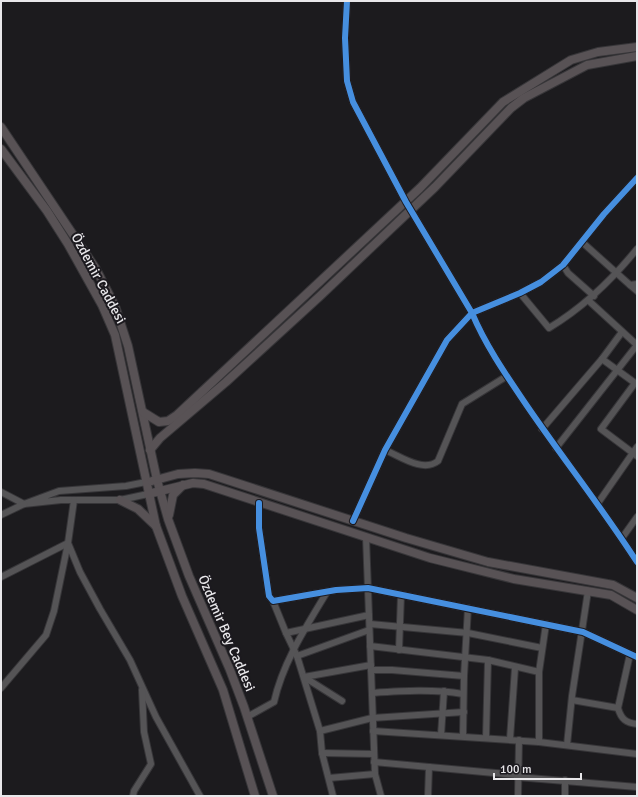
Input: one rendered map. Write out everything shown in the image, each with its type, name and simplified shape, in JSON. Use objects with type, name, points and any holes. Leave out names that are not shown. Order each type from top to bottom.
[{"type":"main road","points":[[143,412],[159,422],[168,421],[177,415],[406,202],[495,108],[510,96],[571,60],[598,52],[637,47]]},
{"type":"main road","points":[[150,450],[160,438],[279,334],[410,210],[456,166],[511,108],[524,98],[587,65],[637,56]]},
{"type":"main road","name":"Özdemir Caddesi","points":[[1,127],[96,269],[115,306],[128,346],[157,480]]},
{"type":"main road","name":"Özdemir Caddesi","points":[[1,149],[47,211],[84,271],[102,305],[115,335],[156,526],[182,596],[223,690],[255,796]]},
{"type":"main road","points":[[146,482],[178,474],[195,472],[209,474],[353,521],[488,562],[613,585],[637,598]]},
{"type":"main road","name":"Özdemir Bey Caddesi","points":[[157,480],[168,519],[189,576],[230,670],[247,717],[272,796]]},
{"type":"main road","points":[[148,494],[194,483],[204,484],[430,558],[514,579],[611,595],[637,610]]},
{"type":"main road","points":[[168,519],[173,495],[183,485]]},
{"type":"main road","points":[[120,500],[138,509],[156,526]]},
{"type":"street","points":[[347,1],[345,45],[347,81],[351,95],[410,210],[472,313],[481,333],[507,376],[542,429],[598,503],[637,562]]},
{"type":"street","points":[[353,521],[385,450],[447,340],[472,313],[520,293],[540,282],[564,265],[604,214],[637,178]]},
{"type":"street","points":[[582,242],[637,291]]},
{"type":"street","points":[[520,293],[549,328],[591,298],[617,273],[637,249]]},
{"type":"street","points":[[556,448],[637,345],[622,332],[568,274],[564,265]]},
{"type":"street","points":[[630,285],[637,284]]},
{"type":"street","points":[[542,429],[602,359],[622,332]]},
{"type":"street","points":[[602,359],[635,383],[601,429],[634,455]]},
{"type":"street","points":[[385,450],[422,466],[434,464],[438,461],[462,404],[507,376]]},
{"type":"street","points":[[598,503],[634,455],[637,447]]},
{"type":"street","points":[[1,514],[59,491],[119,487],[146,482]]},
{"type":"street","points":[[1,492],[24,504],[74,500],[120,500],[148,494]]},
{"type":"street","points":[[1,688],[46,635],[54,611],[68,543],[74,500]]},
{"type":"street","points":[[260,503],[260,536],[269,596],[273,601],[304,677],[320,731],[322,753],[333,796]]},
{"type":"street","points":[[622,538],[637,517]]},
{"type":"street","points":[[366,537],[374,762],[380,796]]},
{"type":"street","points":[[1,577],[68,543]]},
{"type":"street","points":[[68,543],[80,572],[100,609],[128,655],[156,717],[200,796]]},
{"type":"street","points":[[273,601],[327,592],[368,588],[583,632],[637,657]]},
{"type":"street","points":[[567,745],[588,591]]},
{"type":"street","points":[[247,717],[274,702],[278,683],[295,653],[305,629],[327,592]]},
{"type":"street","points":[[399,650],[401,595]]},
{"type":"street","points":[[463,736],[463,694],[468,634],[468,608]]},
{"type":"street","points":[[286,633],[369,615]]},
{"type":"street","points":[[539,742],[539,672],[546,624]]},
{"type":"street","points":[[295,653],[370,627],[468,634],[542,648]]},
{"type":"street","points":[[370,646],[466,656],[488,660],[515,668],[539,672]]},
{"type":"street","points":[[630,654],[618,708],[620,715],[627,723],[636,724],[637,717]]},
{"type":"street","points":[[486,738],[488,660]]},
{"type":"street","points":[[304,677],[371,668],[464,676]]},
{"type":"street","points":[[510,740],[515,668]]},
{"type":"street","points":[[304,677],[342,701]]},
{"type":"street","points":[[133,796],[134,791],[151,764],[144,732],[142,686]]},
{"type":"street","points":[[372,692],[444,691],[463,694]]},
{"type":"street","points":[[441,735],[444,691]]},
{"type":"street","points":[[572,700],[618,708]]},
{"type":"street","points":[[320,731],[372,718],[464,712]]},
{"type":"street","points":[[373,731],[519,740],[637,754]]},
{"type":"street","points":[[518,796],[517,776],[519,740]]},
{"type":"street","points":[[322,753],[374,754]]},
{"type":"street","points":[[374,762],[637,787]]},
{"type":"street","points":[[428,796],[429,767]]},
{"type":"street","points":[[329,778],[375,774]]},
{"type":"street","points":[[565,780],[565,796]]},
{"type":"cycle path","points":[[347,1],[345,38],[347,81],[353,102],[406,202],[472,313],[447,340],[385,450],[353,521]]},
{"type":"cycle path","points":[[637,178],[604,214],[563,265],[541,282],[520,293],[472,313],[489,347],[509,379],[637,562]]},
{"type":"cycle path","points":[[259,503],[259,528],[269,596],[273,601],[336,590],[368,588],[583,632],[637,657]]}]
